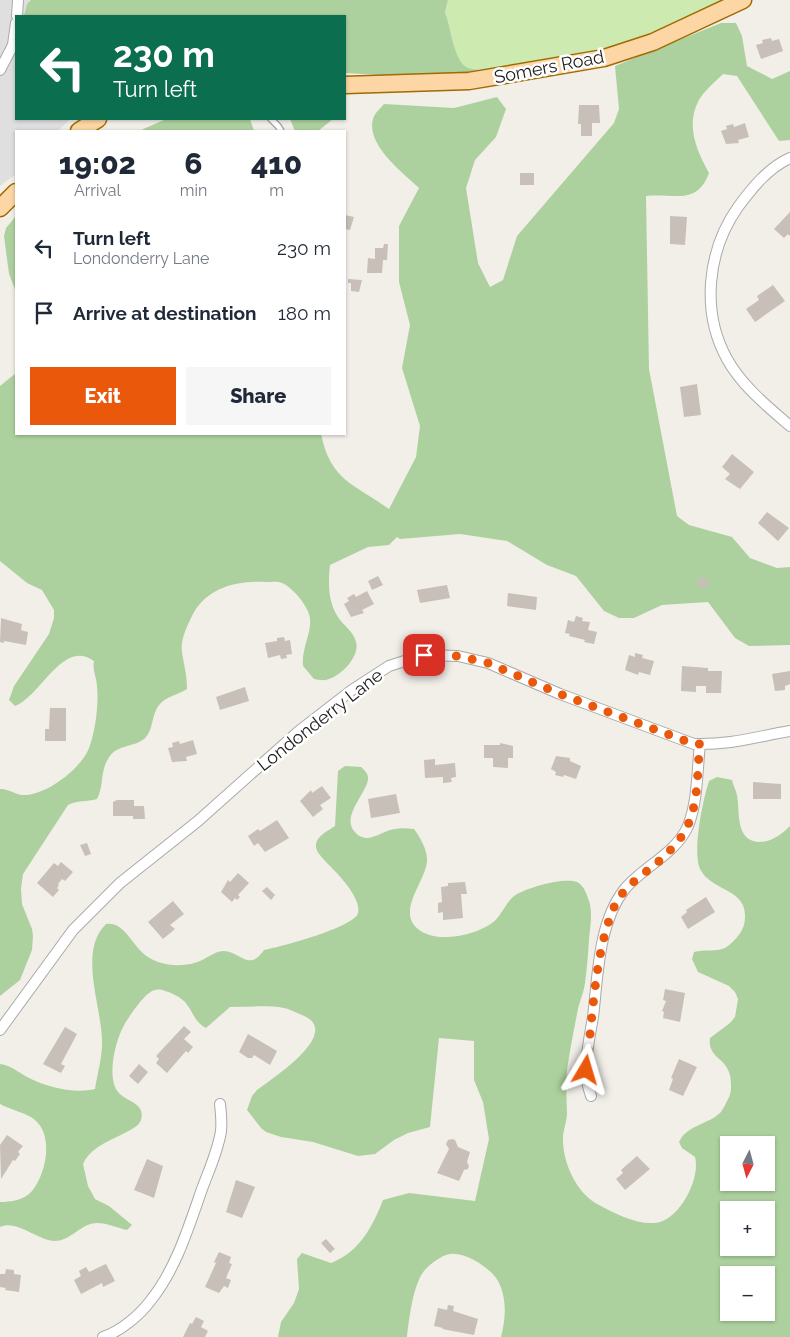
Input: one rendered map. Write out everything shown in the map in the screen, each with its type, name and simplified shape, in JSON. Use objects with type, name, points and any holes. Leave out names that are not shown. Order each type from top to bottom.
[{"type":"main road","name":"Somers Road","points":[[346,85],[469,81],[496,78],[604,58],[653,42],[743,0]]},
{"type":"main road","points":[[81,130],[96,120]]},
{"type":"main road","points":[[0,208],[15,193]]},
{"type":"street","points":[[17,15],[18,0]]},
{"type":"street","points":[[0,70],[13,45],[15,30]]},
{"type":"street","points":[[790,158],[782,161],[760,179],[731,218],[718,242],[712,274],[711,303],[716,332],[727,360],[763,403],[790,426]]},
{"type":"street","name":"Londonderry Lane","points":[[0,1030],[73,930],[100,902],[198,821],[299,731],[352,690],[389,666],[424,655],[458,656],[488,663],[560,694],[694,744],[714,745],[746,741],[790,731]]},
{"type":"street","points":[[591,1096],[586,1070],[599,967],[606,930],[616,903],[625,888],[658,861],[680,839],[688,826],[694,802],[700,744]]},
{"type":"street","points":[[103,1337],[110,1335],[131,1320],[150,1302],[164,1282],[189,1225],[212,1162],[221,1130],[220,1104]]},
{"type":"lane","points":[[271,120],[280,130]]},
{"type":"shaded area","points":[[0,0],[45,0],[36,15],[15,15],[15,120],[69,120],[59,130],[15,130],[15,175],[0,186]]},
{"type":"green space","points":[[31,0],[448,0],[445,12],[456,53],[464,65],[478,70],[505,71],[399,76],[346,73],[346,15],[24,15],[27,4]]},
{"type":"green space","points":[[448,0],[723,0],[662,31],[566,59],[503,71],[466,67],[459,62],[445,12]]},
{"type":"green space","points":[[721,23],[736,23],[742,36],[747,66],[772,79],[790,71],[790,140],[779,141],[737,76],[723,74],[707,89],[699,100],[693,119],[694,138],[700,156],[709,173],[704,183],[698,190],[684,196],[646,196],[649,369],[677,516],[689,525],[732,537],[750,558],[777,568],[790,567],[790,645],[749,646],[735,638],[708,602],[662,605],[634,618],[619,618],[604,611],[576,576],[547,565],[507,541],[460,534],[400,539],[397,537],[389,545],[368,547],[330,565],[329,585],[332,605],[338,617],[353,635],[357,647],[353,659],[339,674],[327,680],[320,680],[314,679],[303,666],[310,620],[305,606],[294,592],[280,582],[245,582],[224,587],[214,592],[198,606],[184,634],[182,648],[187,689],[160,704],[144,739],[135,744],[120,748],[111,754],[104,769],[101,789],[97,799],[75,802],[68,805],[23,874],[22,904],[32,929],[32,950],[20,980],[0,996],[0,789],[23,795],[34,794],[62,779],[79,764],[89,748],[93,735],[96,718],[97,684],[94,661],[83,656],[72,657],[62,662],[25,700],[15,706],[9,700],[14,686],[49,634],[54,618],[54,610],[42,590],[27,583],[0,561],[0,386],[15,374],[15,435],[321,435],[325,450],[337,472],[354,486],[389,509],[416,457],[420,426],[402,368],[410,325],[399,282],[399,226],[419,188],[394,165],[379,146],[372,126],[375,114],[384,104],[454,108],[497,97],[506,109],[496,137],[475,160],[466,188],[478,263],[490,287],[503,280],[517,236],[614,123],[619,109],[615,66]]},
{"type":"green space","points":[[164,120],[250,120],[254,130],[141,130]]},
{"type":"green space","points":[[290,120],[332,120],[319,130],[295,130]]},
{"type":"green space","points":[[15,217],[15,289],[9,274],[4,236],[6,228]]},
{"type":"green space","points":[[345,766],[361,767],[368,776],[368,780],[352,812],[351,825],[358,835],[367,838],[393,829],[414,829],[425,849],[427,861],[411,905],[410,914],[412,922],[426,934],[445,937],[475,932],[492,923],[513,897],[523,891],[555,882],[571,881],[579,883],[587,896],[591,910],[591,920],[584,986],[567,1070],[567,1116],[563,1136],[565,1156],[577,1185],[591,1200],[619,1215],[633,1220],[654,1223],[663,1221],[680,1207],[695,1176],[695,1157],[682,1148],[679,1142],[687,1132],[720,1113],[731,1092],[730,1075],[724,1063],[712,1051],[710,1038],[735,1017],[738,999],[735,992],[729,986],[698,972],[692,959],[694,952],[725,948],[736,938],[744,925],[745,913],[737,897],[706,877],[700,869],[698,861],[699,825],[709,781],[717,777],[732,780],[737,795],[742,831],[751,840],[759,842],[768,841],[780,835],[790,826],[790,1337],[501,1337],[505,1308],[503,1294],[495,1276],[469,1258],[450,1254],[436,1260],[420,1277],[412,1302],[407,1337],[278,1337],[281,1322],[294,1303],[299,1289],[297,1259],[302,1253],[331,1263],[341,1258],[357,1246],[363,1238],[383,1200],[409,1193],[475,1201],[489,1139],[483,1102],[474,1080],[474,1041],[439,1038],[430,1127],[408,1133],[394,1140],[375,1154],[358,1156],[313,1142],[281,1137],[266,1132],[247,1110],[252,1096],[257,1090],[301,1055],[315,1032],[313,1023],[302,1015],[284,1008],[264,1006],[230,1007],[206,1028],[199,1023],[183,1000],[173,994],[157,989],[140,1002],[126,1021],[118,1040],[113,1064],[112,1073],[115,1088],[122,1096],[138,1106],[142,1114],[141,1120],[132,1129],[96,1149],[83,1164],[88,1186],[95,1199],[109,1206],[132,1225],[127,1230],[105,1224],[91,1224],[66,1238],[55,1241],[42,1238],[13,1226],[0,1227],[0,1202],[13,1201],[32,1191],[41,1175],[46,1155],[46,1145],[45,1135],[35,1120],[0,1104],[0,1064],[52,1087],[78,1091],[95,1089],[102,1044],[92,965],[93,950],[98,936],[106,924],[113,924],[124,931],[148,957],[161,963],[176,965],[198,962],[221,951],[254,960],[264,950],[331,930],[354,918],[358,913],[353,893],[319,854],[316,847],[319,838],[335,826],[338,771]]},
{"type":"building","points":[[771,38],[772,41],[779,39],[783,51],[761,59],[756,45],[763,43],[762,40]]},
{"type":"building","points":[[579,105],[599,105],[600,123],[592,123],[592,136],[581,136],[581,124],[578,124]]},
{"type":"building","points":[[745,123],[749,137],[738,140],[739,143],[726,144],[721,131],[727,129],[726,126],[733,124],[734,127]]},
{"type":"building","points":[[520,173],[534,173],[534,185],[520,185]]},
{"type":"building","points":[[790,212],[790,236],[788,234],[784,238],[774,229]]},
{"type":"building","points":[[346,215],[354,217],[350,230],[346,229]]},
{"type":"building","points":[[670,216],[687,217],[685,245],[670,244]]},
{"type":"building","points":[[384,244],[388,244],[387,260],[383,260],[382,273],[367,273],[368,258],[375,259],[375,248],[383,248]]},
{"type":"building","points":[[348,279],[362,280],[359,292],[351,291],[351,283],[348,283]]},
{"type":"building","points":[[773,285],[785,301],[755,322],[746,309],[759,300],[757,296]]},
{"type":"building","points":[[697,384],[701,415],[684,417],[680,387]]},
{"type":"building","points":[[732,454],[754,472],[740,489],[725,479],[730,474],[722,467]]},
{"type":"building","points":[[767,512],[789,528],[778,541],[758,523]]},
{"type":"building","points":[[378,576],[383,585],[372,590],[368,581]]},
{"type":"building","points":[[698,578],[709,580],[708,587],[697,586]]},
{"type":"building","points":[[447,585],[450,598],[420,603],[417,590]]},
{"type":"building","points":[[367,591],[374,604],[362,610],[364,613],[351,617],[344,604],[349,601],[347,598],[354,594],[356,597]]},
{"type":"building","points":[[508,593],[537,597],[536,610],[507,606]]},
{"type":"building","points":[[576,616],[583,618],[582,621],[590,622],[588,630],[597,632],[594,644],[584,642],[585,640],[569,636],[570,634],[565,633],[568,620],[574,622]]},
{"type":"building","points":[[1,618],[22,624],[21,630],[28,632],[26,645],[0,642]]},
{"type":"building","points":[[284,637],[285,641],[290,640],[292,654],[286,655],[287,658],[281,659],[280,655],[268,658],[265,643],[277,641],[277,638]]},
{"type":"building","points":[[635,653],[643,655],[642,658],[654,661],[650,675],[639,672],[638,675],[625,670],[629,655],[635,657]]},
{"type":"building","points":[[682,666],[708,668],[708,671],[722,671],[721,693],[706,693],[706,686],[696,686],[696,692],[681,691]]},
{"type":"building","points":[[790,671],[790,684],[785,686],[785,690],[775,691],[772,674]]},
{"type":"building","points":[[245,687],[249,701],[220,710],[216,697]]},
{"type":"building","points":[[50,708],[66,708],[66,741],[45,741],[45,729],[49,729]]},
{"type":"building","points":[[193,740],[197,754],[186,757],[187,761],[172,762],[168,748],[173,747],[172,743],[179,741],[180,744]]},
{"type":"building","points":[[500,743],[513,746],[513,758],[508,758],[508,768],[493,767],[493,758],[484,758],[484,745],[500,745]]},
{"type":"building","points":[[556,756],[570,758],[570,761],[581,766],[576,779],[564,775],[563,777],[555,775],[556,772],[551,769]]},
{"type":"building","points":[[435,759],[435,765],[455,763],[456,777],[451,778],[452,782],[443,783],[443,777],[425,778],[424,760]]},
{"type":"building","points":[[753,782],[781,784],[781,799],[753,799]]},
{"type":"building","points":[[322,786],[331,798],[320,805],[323,809],[313,817],[300,801],[311,790],[312,793]]},
{"type":"building","points":[[396,794],[400,813],[371,818],[368,799]]},
{"type":"building","points":[[117,800],[134,800],[134,806],[144,806],[145,819],[133,819],[133,816],[113,816],[113,802]]},
{"type":"building","points":[[277,820],[289,838],[265,852],[258,843],[254,846],[248,836]]},
{"type":"building","points":[[87,843],[91,854],[85,856],[80,845]]},
{"type":"building","points":[[61,862],[73,872],[65,881],[62,879],[58,884],[57,888],[59,890],[53,897],[37,883],[54,863],[58,866]]},
{"type":"building","points":[[238,873],[249,883],[238,895],[240,897],[237,900],[235,898],[232,902],[221,892],[228,880],[230,882]]},
{"type":"building","points":[[465,882],[467,894],[461,894],[463,918],[443,920],[443,912],[438,913],[438,903],[442,902],[441,887],[448,886],[448,883]]},
{"type":"building","points":[[267,887],[275,895],[271,900],[262,891]]},
{"type":"building","points":[[706,897],[715,912],[688,929],[681,917],[687,912],[686,910]]},
{"type":"building","points":[[173,901],[184,914],[170,925],[175,929],[163,939],[148,922]]},
{"type":"building","points":[[665,989],[685,993],[680,1022],[663,1018],[664,1012],[662,1011],[666,1001],[663,1000]]},
{"type":"building","points":[[184,1026],[191,1032],[184,1039],[193,1047],[188,1053],[186,1051],[167,1073],[156,1063],[159,1059],[156,1056]]},
{"type":"building","points":[[65,1027],[77,1034],[61,1064],[65,1066],[61,1073],[43,1064]]},
{"type":"building","points":[[248,1034],[277,1051],[270,1065],[254,1055],[252,1058],[248,1058],[239,1052]]},
{"type":"building","points":[[679,1059],[697,1067],[683,1096],[669,1090],[673,1079],[671,1078]]},
{"type":"building","points":[[139,1064],[148,1072],[138,1084],[129,1076]]},
{"type":"building","points":[[7,1135],[23,1146],[18,1152],[20,1154],[15,1161],[13,1160],[1,1179],[0,1145]]},
{"type":"building","points":[[448,1140],[455,1140],[458,1147],[470,1152],[467,1162],[468,1169],[464,1170],[459,1181],[437,1173],[449,1149],[446,1144]]},
{"type":"building","points":[[637,1156],[650,1169],[625,1190],[616,1179],[623,1173],[621,1170]]},
{"type":"building","points":[[147,1159],[163,1166],[154,1198],[134,1190]]},
{"type":"building","points":[[236,1180],[255,1187],[242,1218],[226,1212]]},
{"type":"building","points":[[326,1239],[335,1249],[330,1253],[321,1243]]},
{"type":"building","points":[[219,1252],[231,1257],[229,1263],[232,1264],[226,1278],[231,1280],[228,1288],[224,1286],[219,1293],[205,1287]]},
{"type":"building","points":[[106,1264],[115,1281],[103,1287],[102,1283],[81,1294],[74,1280],[81,1276],[79,1271],[86,1267],[89,1272]]},
{"type":"building","points":[[6,1269],[14,1270],[14,1274],[21,1275],[19,1292],[5,1290],[6,1288],[0,1287],[0,1274],[5,1274]]},
{"type":"building","points":[[448,1305],[454,1306],[453,1311],[478,1319],[474,1335],[434,1326],[438,1308],[447,1310]]},
{"type":"building","points":[[196,1317],[204,1321],[201,1327],[208,1331],[205,1337],[183,1337],[190,1323],[192,1324]]},
{"type":"route","points":[[424,655],[458,656],[488,663],[560,694],[694,744],[700,744],[694,802],[688,826],[680,839],[658,861],[625,888],[616,903],[606,930],[599,967],[586,1070]]}]
